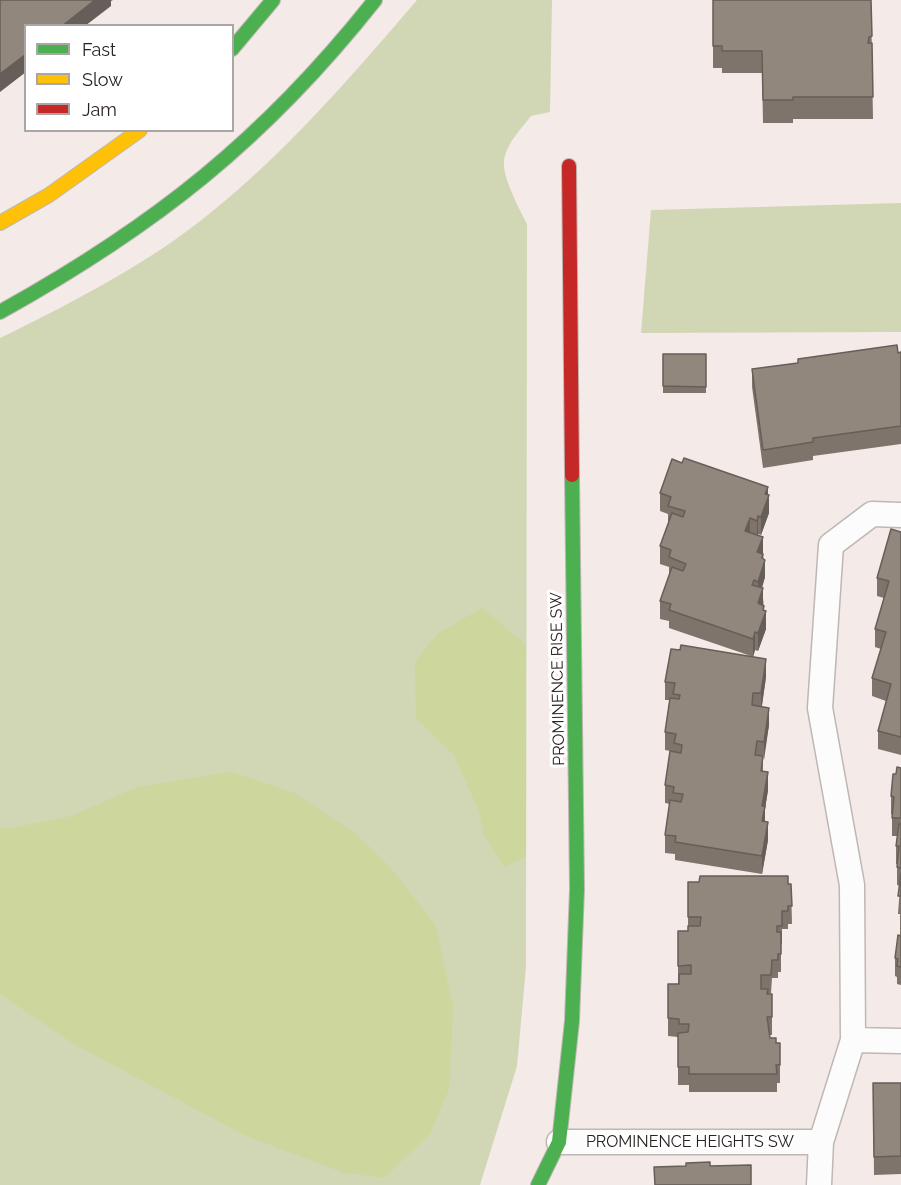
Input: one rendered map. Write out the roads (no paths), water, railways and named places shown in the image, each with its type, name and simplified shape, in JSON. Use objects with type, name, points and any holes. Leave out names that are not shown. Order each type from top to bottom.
[{"type":"street","points":[[234,47],[273,0]]},
{"type":"street","points":[[0,312],[49,285],[135,231],[195,188],[301,90],[349,35],[375,0]]},
{"type":"street","points":[[0,223],[50,195],[137,132]]},
{"type":"street","name":"PROMINENCE RISE SW","points":[[538,1185],[559,1142],[572,1021],[577,888],[569,166]]},
{"type":"lane","points":[[819,1185],[820,1142],[853,1040],[852,885],[820,708],[831,545],[872,514],[901,515]]},
{"type":"lane","points":[[853,1040],[901,1041]]},
{"type":"lane","name":"PROMINENCE HEIGHTS SW","points":[[559,1142],[820,1142]]}]
